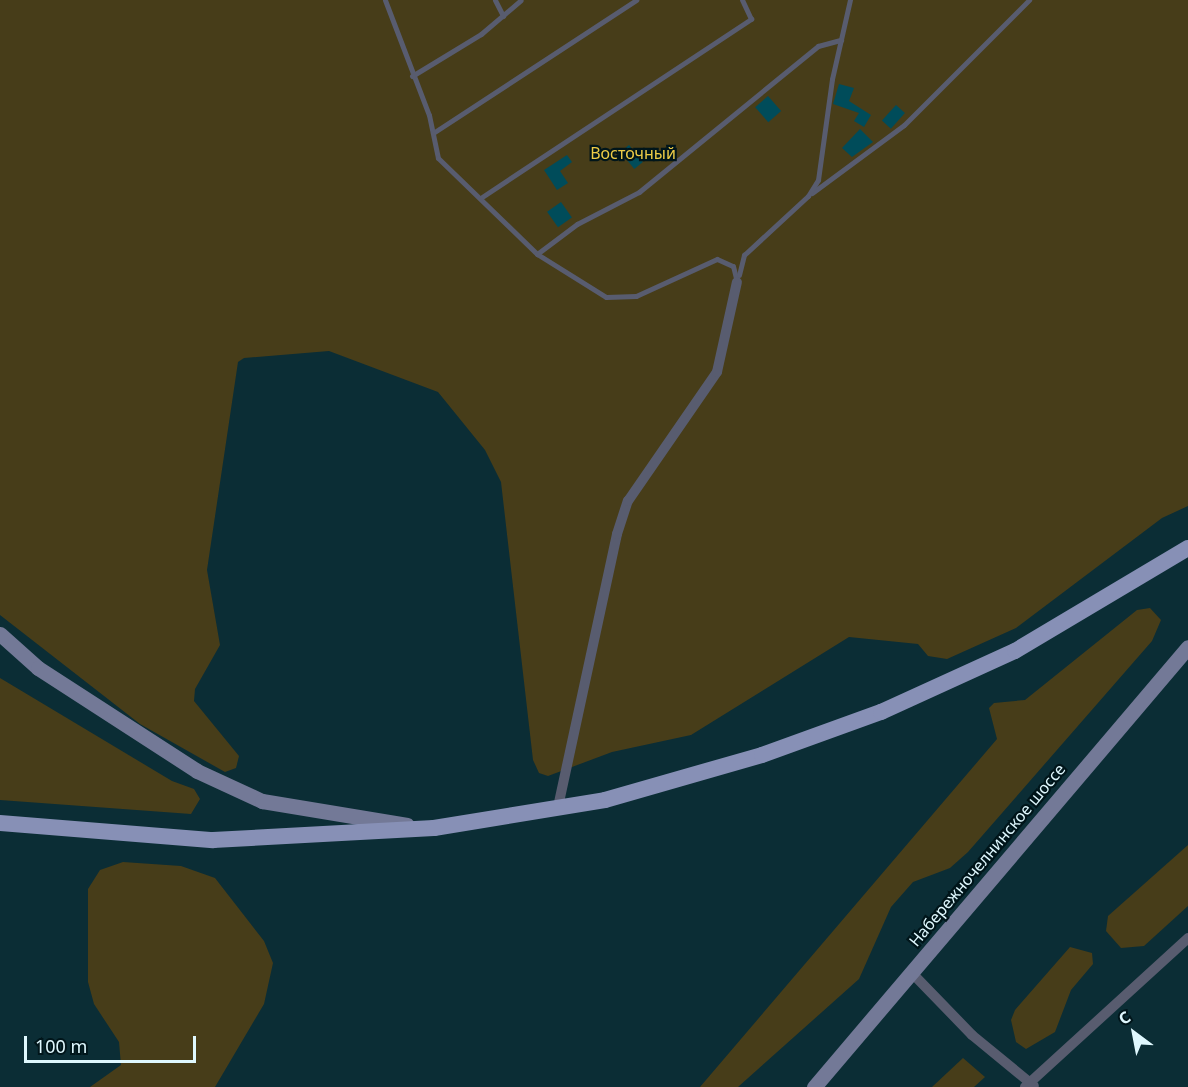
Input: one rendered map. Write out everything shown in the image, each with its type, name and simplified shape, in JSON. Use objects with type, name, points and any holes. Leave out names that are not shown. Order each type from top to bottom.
[{"type":"main road","points":[[0,823],[213,840],[434,828],[605,800],[762,755],[880,712],[1015,651],[1188,548]]},
{"type":"main road","points":[[0,634],[38,668],[187,765],[262,801],[434,828]]},
{"type":"main road","name":"Набережночелнинское шоссе","points":[[814,1087],[1188,647]]},
{"type":"street","points":[[558,807],[617,534],[628,501],[717,372],[737,282]]},
{"type":"street","points":[[911,972],[972,1035],[1030,1086],[1188,938]]},
{"type":"lane","points":[[385,0],[433,134],[438,158],[482,197],[537,254],[606,297],[636,296],[717,259],[733,266],[737,282]]},
{"type":"lane","points":[[495,0],[503,16]]},
{"type":"lane","points":[[412,76],[503,16],[521,0]]},
{"type":"lane","points":[[433,134],[636,0]]},
{"type":"lane","points":[[482,197],[751,19],[742,0]]},
{"type":"lane","points":[[808,196],[822,163],[841,40],[850,0]]},
{"type":"lane","points":[[737,282],[744,255],[808,196],[904,125],[1029,0]]},
{"type":"lane","points":[[537,254],[576,224],[639,192],[818,46],[841,40]]},
{"type":"green space","name":"Восточный","points":[[0,0],[1188,0],[1188,506],[1162,518],[1016,628],[947,659],[928,656],[918,644],[849,637],[691,735],[612,752],[548,776],[539,773],[533,760],[501,482],[485,450],[438,392],[329,351],[244,358],[238,362],[207,570],[220,645],[195,689],[194,701],[239,756],[236,768],[225,772],[140,724],[0,615]]},
{"type":"green space","points":[[1150,608],[1161,620],[1152,641],[968,852],[950,868],[913,882],[891,907],[859,979],[738,1087],[700,1087],[997,739],[989,708],[994,703],[1025,700],[1137,610]]},
{"type":"green space","points":[[0,678],[172,781],[194,789],[200,799],[191,814],[0,800]]},
{"type":"green space","points":[[1188,845],[1188,906],[1144,946],[1121,948],[1106,931],[1108,916]]},
{"type":"green space","points":[[123,862],[181,866],[215,878],[264,941],[273,963],[264,1004],[215,1087],[90,1087],[121,1065],[119,1042],[94,1004],[88,982],[88,889],[100,870]]},
{"type":"green space","points":[[1070,947],[1092,953],[1093,964],[1071,990],[1055,1032],[1026,1049],[1016,1042],[1011,1020],[1015,1010]]},
{"type":"green space","points":[[963,1058],[985,1077],[974,1087],[932,1087]]},
{"type":"building","points":[[839,84],[854,88],[849,101],[871,115],[864,127],[854,121],[859,113],[833,104]]},
{"type":"building","points":[[768,96],[781,111],[768,122],[755,107]]},
{"type":"building","points":[[896,105],[905,113],[891,129],[882,121]]},
{"type":"building","points":[[860,129],[873,142],[852,157],[842,148]]},
{"type":"building","points":[[629,145],[643,162],[634,169],[620,152]]},
{"type":"building","points":[[567,155],[572,162],[560,171],[568,183],[557,190],[544,170]]},
{"type":"building","points":[[561,202],[572,218],[558,227],[547,212]]}]
